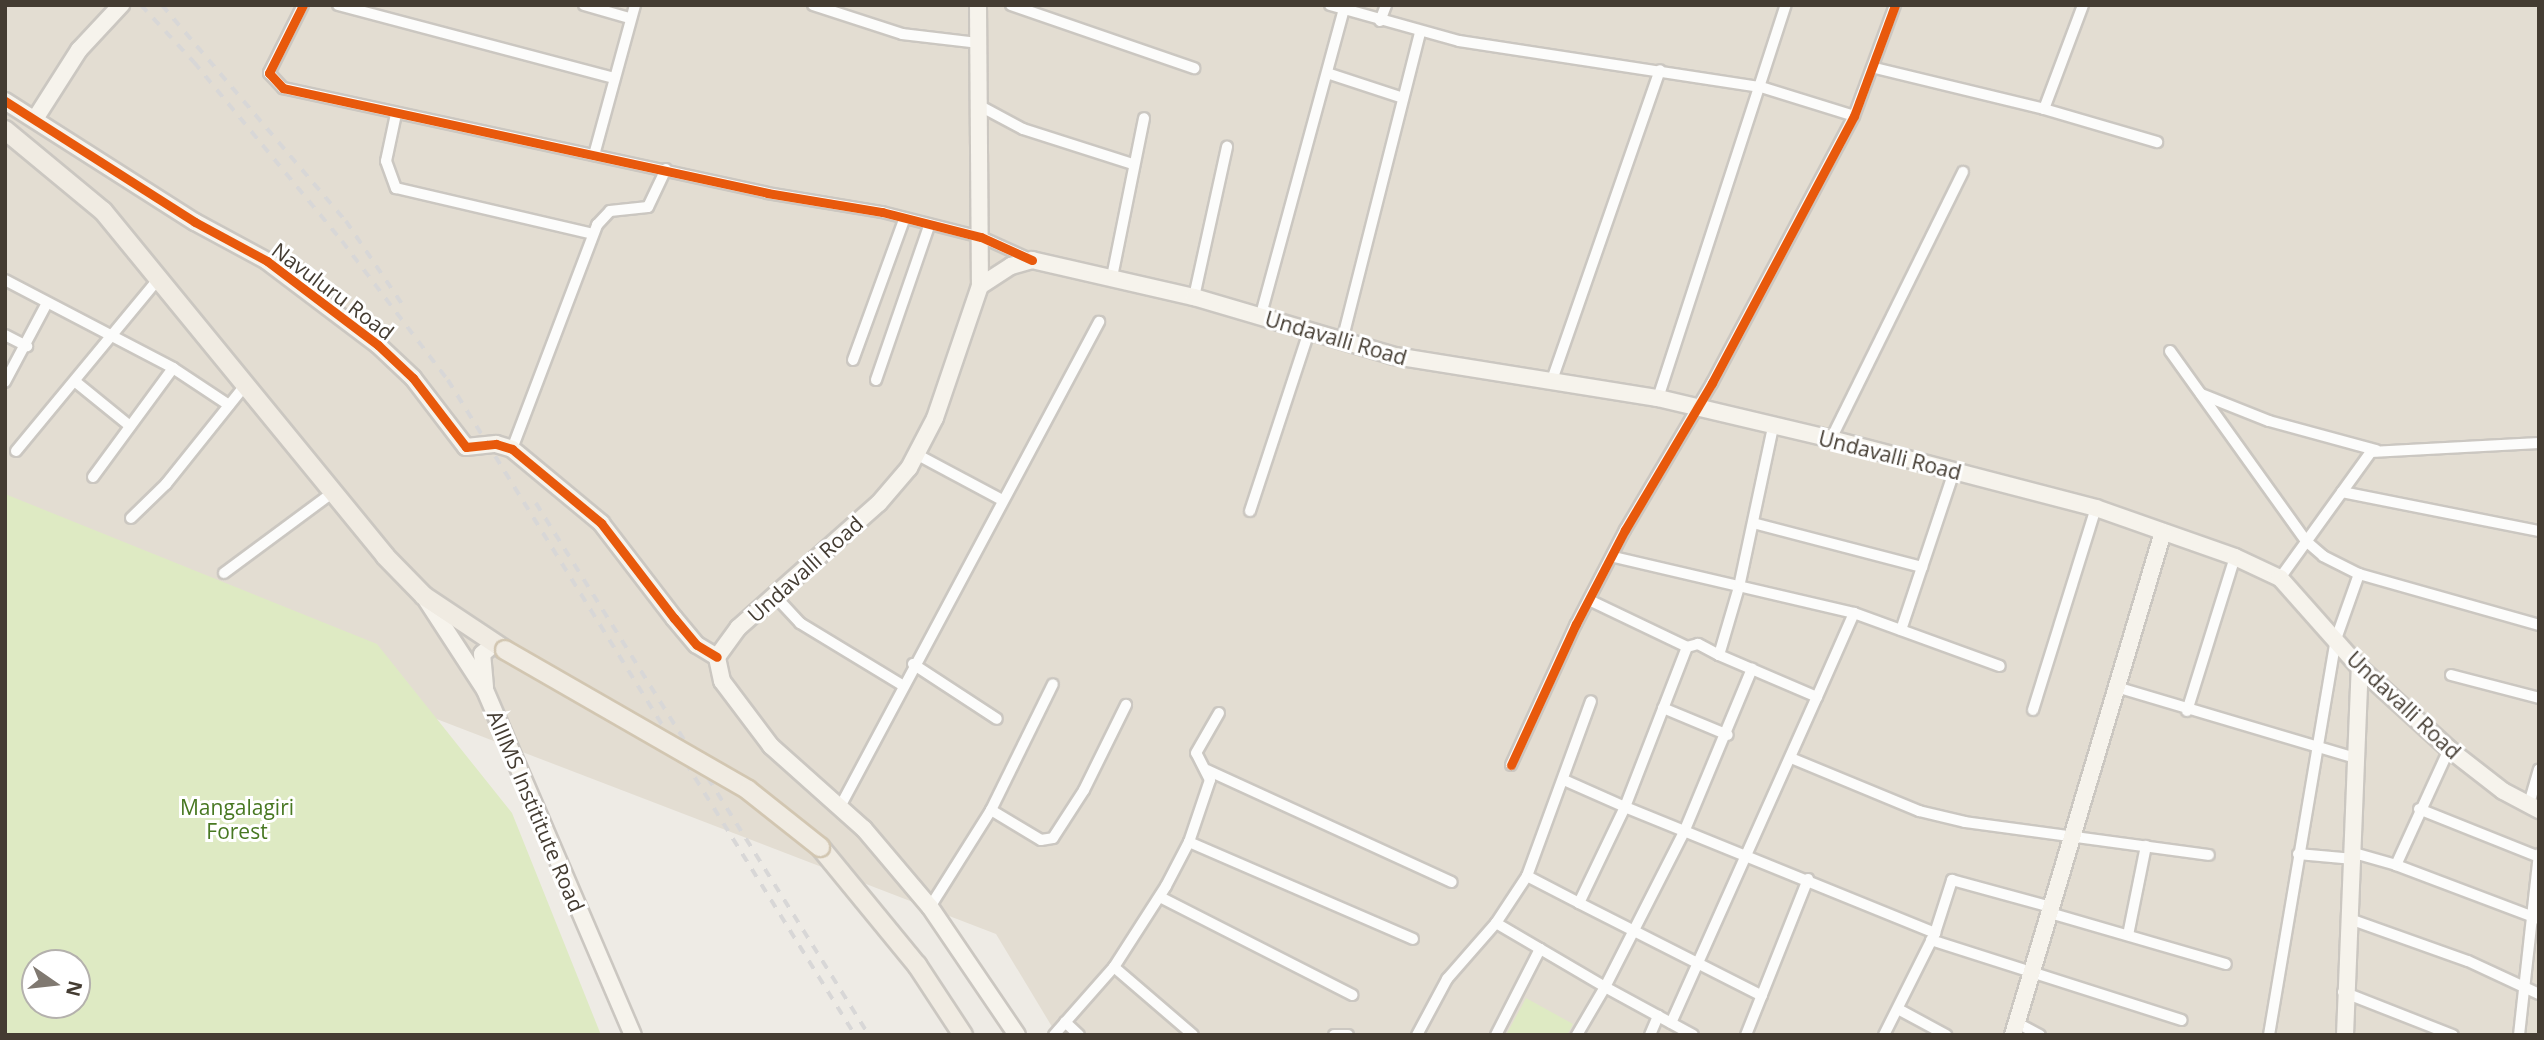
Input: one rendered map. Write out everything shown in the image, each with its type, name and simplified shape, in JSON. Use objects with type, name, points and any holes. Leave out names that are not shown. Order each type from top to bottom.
[{"type":"main road","points":[[5,130],[103,211],[332,493],[424,596],[500,647],[748,789],[820,847],[909,955],[964,1035]]},
{"type":"street","points":[[35,119],[79,50],[121,5]]},
{"type":"street","points":[[303,5],[271,67],[270,79],[306,95],[981,237],[1032,260]]},
{"type":"street","points":[[338,5],[615,78]]},
{"type":"street","points":[[584,5],[629,18]]},
{"type":"street","points":[[594,155],[629,18],[635,5]]},
{"type":"street","points":[[813,5],[902,34],[979,43]]},
{"type":"street","name":"Undavalli Road","points":[[717,657],[738,628],[879,503],[916,454],[934,418],[980,286],[978,5]]},
{"type":"street","points":[[1011,5],[1194,68]]},
{"type":"street","points":[[1329,5],[1343,12],[1420,32],[1761,87],[1854,117]]},
{"type":"street","points":[[1380,21],[1386,5]]},
{"type":"street","points":[[1658,398],[1786,5]]},
{"type":"street","points":[[1511,765],[1590,600],[1854,117],[1875,68],[1895,5]]},
{"type":"street","points":[[2044,108],[2083,5]]},
{"type":"street","points":[[1260,318],[1330,74],[1343,12]]},
{"type":"street","points":[[1342,341],[1420,32]]},
{"type":"street","points":[[1875,68],[2044,108],[2158,142]]},
{"type":"street","points":[[1552,380],[1660,70]]},
{"type":"street","points":[[1330,74],[1403,98]]},
{"type":"street","name":"Navuluru Road","points":[[5,101],[195,222],[267,261],[377,345],[413,378],[466,447],[496,444],[512,449]]},
{"type":"street","points":[[980,106],[1023,129],[1133,164]]},
{"type":"street","points":[[396,114],[386,161],[396,188],[593,234]]},
{"type":"street","points":[[1112,277],[1144,118]]},
{"type":"street","points":[[1194,297],[1227,147]]},
{"type":"street","points":[[666,169],[648,207],[610,211],[593,234],[512,449],[601,523],[697,645],[717,657],[722,681],[771,746],[841,805],[930,907],[1017,1035]]},
{"type":"street","points":[[1831,439],[1963,172]]},
{"type":"street","points":[[853,360],[904,220]]},
{"type":"street","points":[[876,380],[929,226]]},
{"type":"street","points":[[980,286],[1011,266],[1032,260]]},
{"type":"street","name":"Undavalli Road","points":[[1032,260],[1194,297],[1309,332],[1457,369],[1552,380],[1658,398],[1831,439],[2095,508],[2235,557],[2280,578],[2360,668],[2449,748],[2503,791],[2534,807]]},
{"type":"street","points":[[16,451],[77,383],[159,278]]},
{"type":"street","points":[[5,280],[173,368],[229,405]]},
{"type":"street","points":[[5,382],[27,346],[47,303]]},
{"type":"street","points":[[841,805],[913,664],[1099,322]]},
{"type":"street","points":[[1250,511],[1309,332]]},
{"type":"street","points":[[5,335],[27,346]]},
{"type":"street","points":[[2170,351],[2306,541],[2340,566],[2359,573],[2539,625]]},
{"type":"street","points":[[93,477],[173,368]]},
{"type":"street","points":[[77,383],[130,426]]},
{"type":"street","points":[[131,518],[166,484],[246,384]]},
{"type":"street","points":[[2201,394],[2269,421],[2376,450],[2539,443]]},
{"type":"street","points":[[1719,654],[1739,587],[1773,427]]},
{"type":"street","points":[[2280,578],[2306,541],[2317,531],[2362,459],[2376,450]]},
{"type":"street","points":[[916,454],[1002,500]]},
{"type":"street","points":[[1900,630],[1954,472]]},
{"type":"street","points":[[2342,492],[2539,531]]},
{"type":"street","points":[[224,573],[332,493]]},
{"type":"street","points":[[2033,710],[2095,508]]},
{"type":"street","points":[[1753,523],[1922,567]]},
{"type":"street","points":[[2040,1035],[2015,1029],[2163,532]]},
{"type":"street","points":[[1614,557],[1854,613],[2000,666]]},
{"type":"street","points":[[2187,712],[2235,557]]},
{"type":"street","points":[[2269,1035],[2336,639],[2359,573]]},
{"type":"street","name":"AIIIMS Instititute Road","points":[[424,596],[485,690],[633,1035]]},
{"type":"street","points":[[775,596],[800,623],[902,685]]},
{"type":"street","points":[[1590,600],[1688,647],[1698,644],[1817,697]]},
{"type":"street","points":[[1671,1023],[1748,858],[1854,613]]},
{"type":"street","points":[[485,690],[482,654],[500,647]]},
{"type":"street","points":[[1579,903],[1625,807],[1688,647]]},
{"type":"street","points":[[913,664],[997,719]]},
{"type":"street","points":[[2345,1035],[2343,992],[2354,856],[2360,668]]},
{"type":"street","points":[[1577,1035],[1638,929],[1728,735],[1752,669]]},
{"type":"street","points":[[2451,675],[2539,698]]},
{"type":"street","points":[[930,907],[991,810],[1053,684]]},
{"type":"street","points":[[2116,687],[2187,712],[2356,758]]},
{"type":"street","points":[[1417,1035],[1447,979],[1496,923],[1527,876],[1591,701]]},
{"type":"street","points":[[991,810],[1041,840],[1053,838],[1084,790],[1126,705]]},
{"type":"street","points":[[1664,708],[1728,735]]},
{"type":"street","points":[[1219,713],[1196,753],[1197,762],[1207,770],[1452,882]]},
{"type":"street","points":[[2396,864],[2449,748]]},
{"type":"street","points":[[1791,758],[1919,811],[2072,838],[2210,855]]},
{"type":"street","points":[[2534,807],[2539,769]]},
{"type":"street","points":[[1054,1035],[1114,967],[1160,897],[1189,842],[1210,780],[1207,770]]},
{"type":"street","points":[[1564,780],[1748,858],[1808,879],[1933,937],[2032,974],[2182,1020]]},
{"type":"street","points":[[2419,809],[2539,856],[2537,918],[2519,1035]]},
{"type":"street","points":[[1189,842],[1413,939]]},
{"type":"street","points":[[2128,935],[2146,846]]},
{"type":"street","points":[[2298,854],[2354,856],[2396,864],[2537,918]]},
{"type":"street","points":[[1527,876],[1638,929],[1762,996]]},
{"type":"street","points":[[1746,1035],[1808,879]]},
{"type":"street","points":[[1884,1035],[1933,937],[1948,884],[1954,879],[2226,964]]},
{"type":"street","points":[[1160,897],[1352,995]]},
{"type":"street","points":[[2347,918],[2468,961],[2539,994]]},
{"type":"street","points":[[1496,923],[1693,1035]]},
{"type":"street","points":[[1496,1035],[1540,949]]},
{"type":"street","points":[[1114,967],[1193,1035]]},
{"type":"street","points":[[2343,992],[2454,1035]]},
{"type":"street","points":[[1898,1009],[1946,1035]]},
{"type":"street","points":[[1650,1035],[1658,1016]]},
{"type":"street","points":[[1065,1022],[1079,1035]]},
{"type":"street","points":[[1334,1035],[1348,1035]]},
{"type":"shaded area","points":[[5,5],[2539,5],[2539,1035],[1057,1035],[996,934],[192,625],[5,579]]},
{"type":"green space","name":"Mangalagiri Forest","points":[[5,494],[377,644],[512,813],[601,1035],[5,1035]]},
{"type":"green space","points":[[1526,998],[1573,1024],[1567,1035],[1506,1035]]},
{"type":"railway","points":[[141,5],[194,62],[342,241],[448,380],[855,1035]]},
{"type":"railway","points":[[162,5],[346,221],[405,308]]},
{"type":"railway","points":[[536,503],[869,1035]]},
{"type":"cycle path","points":[[303,5],[269,73],[283,88],[767,193],[882,212],[981,237],[1032,260]]},
{"type":"cycle path","points":[[1511,765],[1576,624],[1625,530],[1712,383],[1854,116],[1895,5]]},
{"type":"cycle path","points":[[5,101],[195,222],[267,261],[378,345],[413,378],[466,447],[496,444],[512,449],[601,523],[697,645],[717,657]]}]
